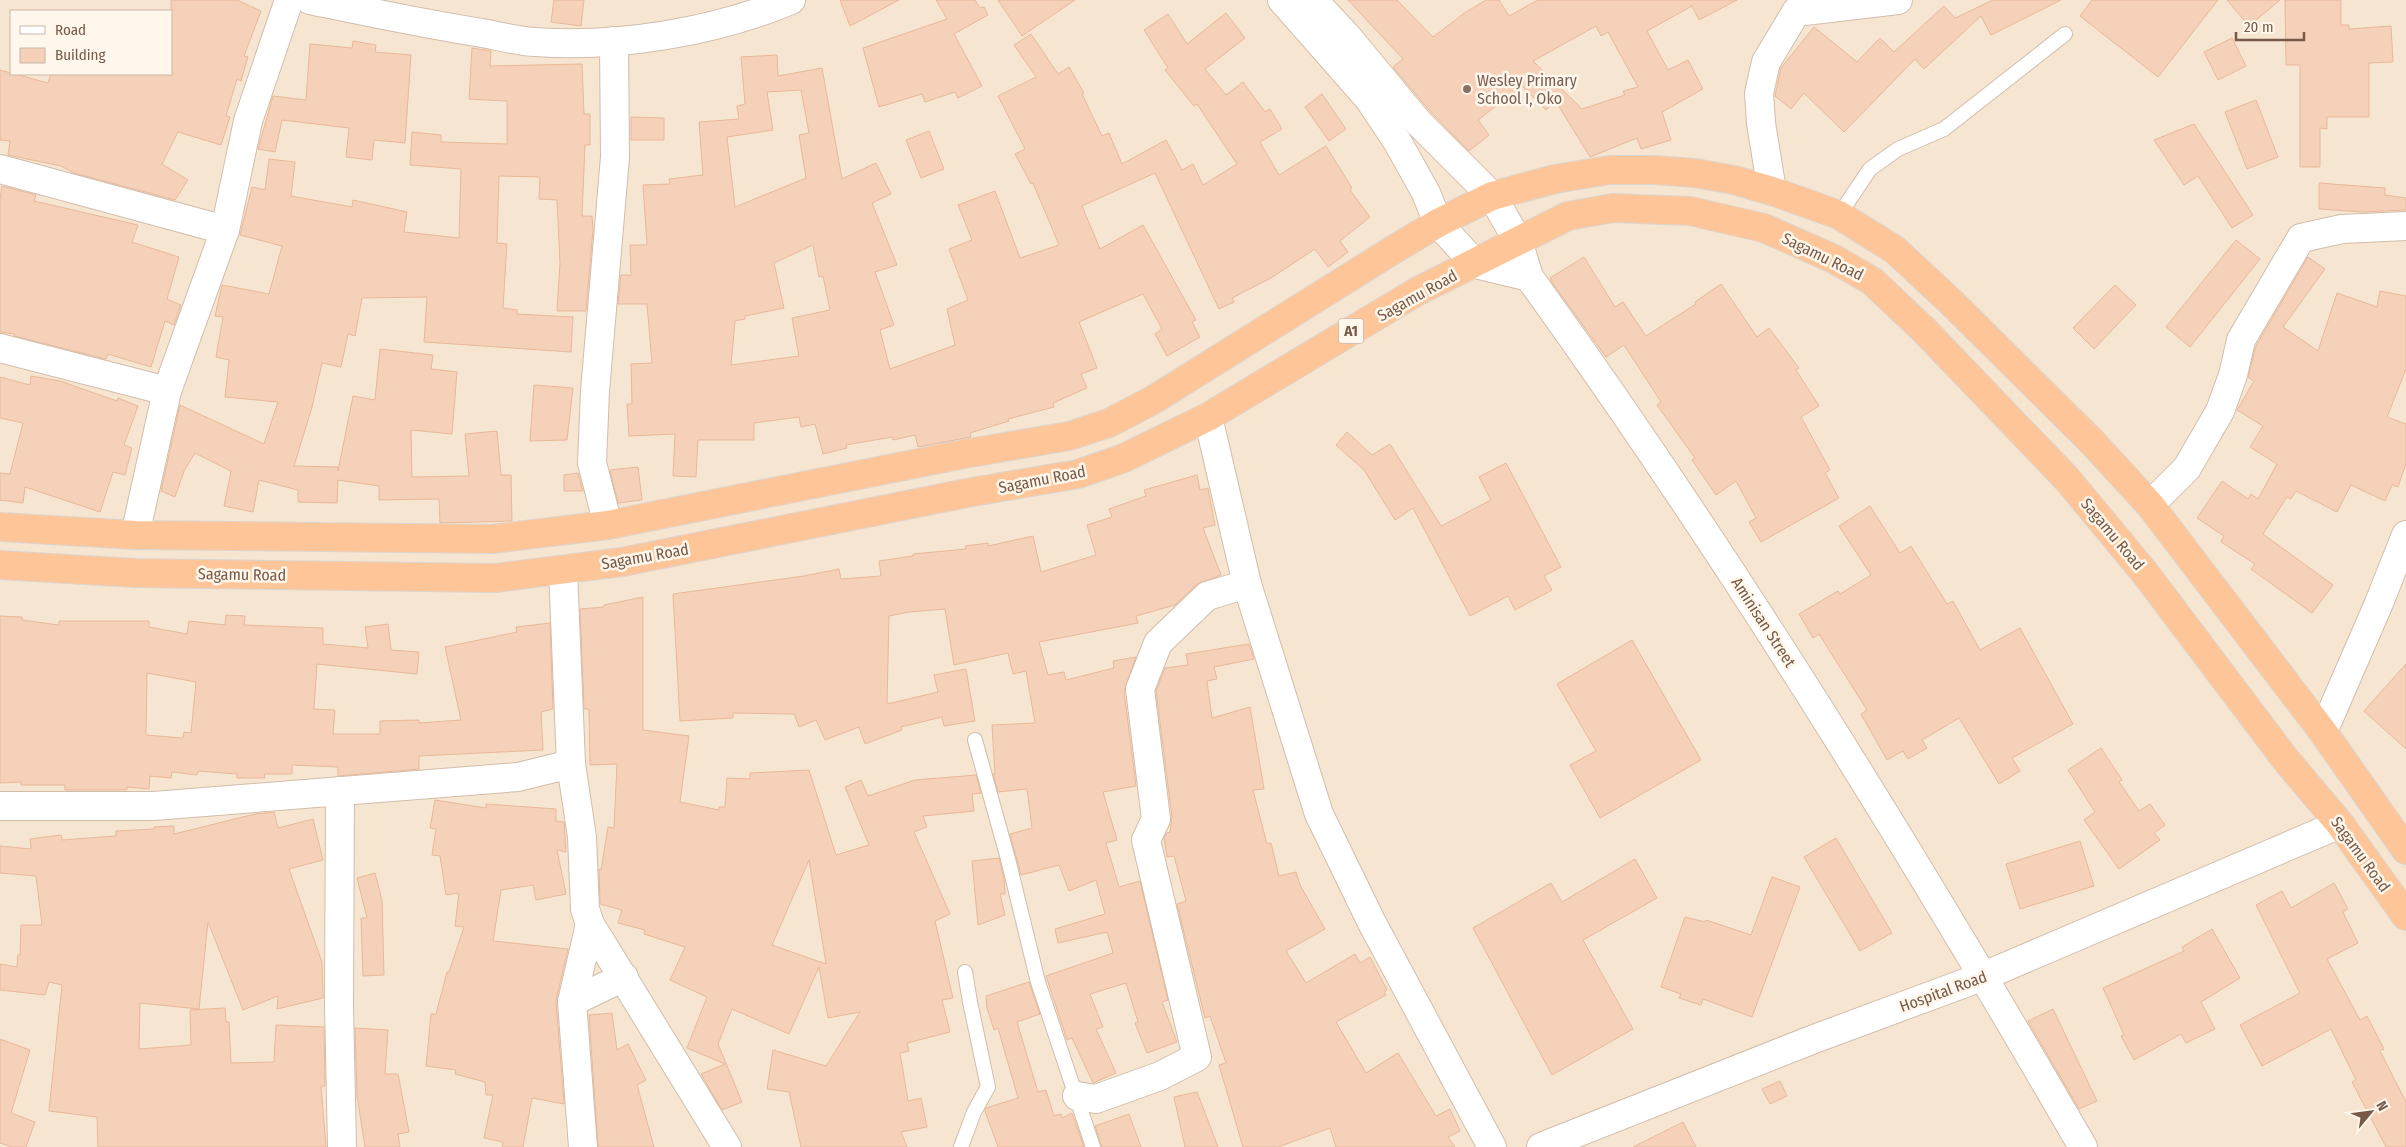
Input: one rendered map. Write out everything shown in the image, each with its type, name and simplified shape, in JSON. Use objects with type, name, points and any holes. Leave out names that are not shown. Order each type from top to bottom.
[{"type":"highway","points":[[0,527],[135,535],[492,539],[608,525],[964,454],[1069,436],[1109,423],[1201,371],[1438,223],[1492,196],[1555,179],[1609,170],[1654,170],[1695,173],[1734,180],[1772,191],[1839,215],[1902,256],[2093,443],[2150,505],[2323,732],[2406,850]]},
{"type":"highway","name":"Sagamu Road","points":[[0,565],[135,573],[442,579],[495,578],[622,562],[972,492],[1078,474],[1124,458],[1208,417],[1418,291],[1568,216],[1613,208],[1652,208],[1690,211],[1726,218],[1772,231],[1834,259],[1872,281],[1924,330],[2067,479],[2145,573],[2286,760],[2340,824],[2406,916]]},
{"type":"street","points":[[135,535],[167,391],[224,230],[248,121],[289,0]]},
{"type":"street","points":[[310,0],[439,27],[534,42],[614,41],[682,32],[739,18],[792,0]]},
{"type":"street","points":[[1282,0],[1369,99],[1397,141],[1426,193],[1438,223],[1475,264],[1529,277]]},
{"type":"street","points":[[1772,191],[1761,123],[1759,93],[1766,62],[1801,6],[1898,0]]},
{"type":"street","name":"Aminisan Street","points":[[1318,2],[1418,122],[1492,196],[1518,241],[1529,277],[1748,596],[1984,976],[2083,1147]]},
{"type":"street","points":[[608,525],[592,463],[594,392],[615,157],[614,41]]},
{"type":"street","points":[[0,168],[224,230]]},
{"type":"street","points":[[2150,505],[2187,468],[2220,411],[2233,375],[2241,340],[2301,238],[2342,229],[2406,226]]},
{"type":"street","points":[[0,348],[167,391]]},
{"type":"street","points":[[1208,417],[1247,584],[1319,814],[1371,922],[1492,1147]]},
{"type":"street","points":[[2323,732],[2379,604],[2406,535]]},
{"type":"street","points":[[563,570],[571,764],[582,837],[585,909],[590,924],[727,1147]]},
{"type":"street","points":[[1077,1096],[1096,1099],[1160,1076],[1197,1057],[1146,840],[1156,819],[1140,689],[1158,643],[1185,615],[1207,596],[1247,584]]},
{"type":"street","points":[[0,806],[154,806],[518,777],[571,764]]},
{"type":"street","points":[[340,791],[339,1025],[342,1147]]},
{"type":"street","name":"Hospital Road","points":[[1548,1145],[1804,1042],[1984,976],[2340,824]]},
{"type":"street","points":[[582,1147],[572,1002],[590,924]]},
{"type":"street","points":[[572,1002],[624,978]]},
{"type":"lane","points":[[1839,215],[1870,169],[1898,148],[1944,129],[2065,34]]},
{"type":"lane","points":[[975,740],[1008,859],[1038,982],[1093,1147]]},
{"type":"lane","points":[[961,1147],[974,1112],[988,1087],[965,972]]},
{"type":"shaded area","points":[[0,0],[2406,0],[2406,1147],[0,1147]]},
{"type":"building","points":[[171,0],[237,0],[261,11],[244,56],[248,57],[241,81],[237,79],[226,116],[230,117],[221,145],[178,132],[162,164],[188,180],[175,200],[74,173],[61,166],[8,155],[10,141],[0,140],[0,70],[10,73],[10,75],[18,75],[48,83],[51,75],[172,75]]},
{"type":"building","points":[[554,0],[584,0],[581,26],[551,22]]},
{"type":"building","points":[[840,0],[899,0],[850,26]]},
{"type":"building","points":[[936,0],[975,0],[980,8],[984,7],[988,15],[954,34],[982,86],[958,98],[955,92],[925,102],[922,94],[879,107],[863,48],[947,19]]},
{"type":"building","points":[[998,0],[1075,0],[1022,36]]},
{"type":"building","points":[[1348,0],[1397,0],[1433,37],[1466,12],[1486,0],[1499,0],[1509,16],[1538,0],[1737,0],[1699,20],[1692,6],[1647,31],[1668,70],[1688,60],[1703,89],[1662,112],[1671,140],[1641,149],[1637,138],[1590,157],[1555,100],[1546,110],[1522,86],[1478,120],[1489,135],[1469,151],[1430,111],[1393,67],[1403,59]],"holes":[[[1596,26],[1601,36],[1608,32],[1638,87],[1623,91],[1625,95],[1582,109],[1533,61]]]},
{"type":"building","points":[[1993,0],[2061,0],[1991,35],[1981,16],[1924,69],[1915,59],[1844,132],[1804,93],[1791,109],[1775,96],[1781,68],[1814,27],[1857,62],[1880,38],[1894,52],[1944,6],[1955,18]]},
{"type":"building","points":[[2092,0],[2218,0],[2158,77],[2080,16]]},
{"type":"building","points":[[2227,0],[2280,0],[2249,26]]},
{"type":"building","points":[[2285,0],[2341,0],[2341,25],[2349,25],[2349,29],[2391,26],[2393,62],[2369,63],[2369,117],[2327,117],[2327,129],[2320,128],[2320,167],[2300,167],[2300,65],[2286,65]]},
{"type":"building","points":[[1226,13],[1245,38],[1205,69],[1226,95],[1243,82],[1265,112],[1270,109],[1282,129],[1260,142],[1279,175],[1326,146],[1352,188],[1350,190],[1370,217],[1340,241],[1348,252],[1328,267],[1315,249],[1271,278],[1232,298],[1234,302],[1219,309],[1155,173],[1082,206],[1100,249],[1143,225],[1196,320],[1192,322],[1200,337],[1167,356],[1155,334],[1162,329],[1143,294],[1079,322],[1097,368],[1081,374],[1087,388],[1053,403],[1054,407],[1008,419],[1009,421],[970,433],[971,437],[918,447],[915,435],[893,440],[892,437],[846,445],[847,448],[823,454],[815,424],[801,427],[799,417],[754,423],[754,440],[698,440],[696,477],[673,476],[675,434],[629,436],[627,404],[632,404],[631,364],[652,363],[647,304],[618,304],[621,275],[631,275],[630,245],[647,245],[643,185],[670,184],[669,179],[703,175],[699,122],[739,119],[737,106],[745,104],[741,57],[777,55],[778,76],[822,68],[842,179],[876,163],[891,194],[872,203],[897,265],[875,272],[894,325],[880,330],[890,369],[955,345],[947,309],[968,300],[949,249],[972,240],[958,205],[995,191],[1020,258],[1059,245],[1033,183],[1031,184],[1015,154],[1025,149],[998,96],[1036,77],[1014,45],[1031,34],[1058,74],[1069,67],[1084,93],[1082,94],[1102,136],[1109,133],[1122,164],[1166,140],[1182,170],[1193,164],[1203,185],[1237,164],[1197,104],[1194,106],[1165,70],[1168,68],[1144,30],[1168,14],[1187,44]],"holes":[[[801,90],[809,133],[799,135],[806,178],[735,207],[727,137],[773,130],[767,92]],[[813,245],[819,277],[823,276],[830,310],[792,318],[799,356],[731,365],[735,321],[745,319],[745,316],[784,308],[774,263]]]},
{"type":"building","points":[[2232,38],[2246,66],[2218,80],[2204,52]]},
{"type":"building","points":[[353,41],[376,45],[375,52],[411,55],[405,143],[374,140],[372,160],[346,157],[349,128],[282,120],[275,152],[258,149],[273,96],[306,100],[310,44],[352,48]]},
{"type":"building","points":[[472,48],[491,51],[490,66],[582,64],[584,114],[590,114],[590,145],[585,145],[582,216],[592,216],[593,229],[586,311],[557,311],[560,263],[557,200],[539,199],[540,177],[499,176],[497,243],[507,244],[503,308],[517,310],[517,314],[573,317],[571,352],[424,342],[427,297],[362,298],[355,336],[348,334],[341,367],[322,363],[312,407],[294,466],[338,467],[338,471],[353,396],[375,400],[380,349],[433,355],[431,369],[457,372],[452,434],[411,430],[412,477],[469,476],[465,434],[497,431],[501,475],[511,475],[512,521],[440,523],[439,499],[379,500],[379,486],[338,480],[337,503],[298,502],[298,490],[259,480],[253,512],[224,506],[231,471],[195,453],[184,471],[175,497],[161,491],[180,405],[264,444],[278,402],[225,397],[229,360],[216,357],[223,317],[215,316],[222,285],[269,294],[282,246],[240,235],[252,187],[265,190],[269,159],[295,162],[291,196],[352,207],[353,200],[407,212],[404,232],[459,238],[461,169],[410,165],[412,132],[441,135],[441,142],[507,144],[507,101],[469,99]]},
{"type":"building","points":[[1322,94],[1346,129],[1329,141],[1305,107]]},
{"type":"building","points":[[2256,100],[2278,157],[2247,169],[2225,112]]},
{"type":"building","points":[[631,117],[664,118],[664,140],[631,140]]},
{"type":"building","points":[[2194,124],[2253,215],[2232,228],[2198,176],[2184,185],[2154,140]]},
{"type":"building","points":[[929,131],[944,169],[921,178],[906,140]]},
{"type":"building","points":[[2319,183],[2385,188],[2385,195],[2406,198],[2406,210],[2364,212],[2319,209]]},
{"type":"building","points":[[2,186],[36,195],[34,201],[138,225],[132,242],[179,257],[167,299],[181,305],[174,325],[165,321],[151,367],[108,354],[106,359],[14,336],[14,334],[0,332],[0,199]]},
{"type":"building","points":[[2236,240],[2260,259],[2190,347],[2166,327]]},
{"type":"building","points":[[1584,257],[1615,307],[1623,302],[1646,336],[1696,304],[1695,302],[1721,284],[1757,337],[1769,328],[1799,368],[1796,370],[1819,406],[1801,417],[1830,470],[1825,473],[1839,498],[1761,542],[1749,522],[1756,518],[1736,481],[1716,495],[1692,460],[1695,458],[1657,405],[1661,402],[1624,345],[1606,357],[1553,284],[1550,278]]},
{"type":"building","points":[[2308,257],[2325,269],[2283,327],[2318,351],[2337,293],[2377,307],[2380,291],[2406,296],[2406,369],[2387,417],[2406,424],[2406,463],[2398,487],[2392,485],[2385,501],[2351,485],[2337,512],[2296,491],[2291,499],[2287,497],[2263,534],[2333,585],[2312,613],[2251,569],[2255,564],[2221,542],[2224,536],[2197,518],[2222,481],[2248,499],[2251,494],[2258,499],[2277,464],[2250,447],[2263,426],[2237,410],[2254,381],[2248,377],[2256,346]]},
{"type":"building","points":[[2115,285],[2136,305],[2094,349],[2073,328]]},
{"type":"building","points":[[31,376],[60,381],[117,401],[118,398],[138,406],[124,445],[132,448],[125,475],[113,472],[100,512],[25,487],[23,503],[0,500],[0,473],[10,474],[23,423],[0,418],[0,377],[30,385]]},
{"type":"building","points":[[534,385],[573,388],[567,440],[530,441]]},
{"type":"building","points":[[1347,432],[1372,455],[1390,444],[1441,526],[1491,500],[1479,477],[1506,463],[1561,567],[1544,576],[1552,590],[1515,610],[1508,596],[1470,616],[1413,508],[1395,520],[1364,470],[1336,445]]},
{"type":"building","points":[[638,467],[642,500],[618,503],[610,470]]},
{"type":"building","points":[[578,473],[583,491],[564,491],[564,475]]},
{"type":"building","points":[[1197,475],[1200,490],[1208,488],[1215,525],[1203,528],[1221,575],[1197,584],[1175,605],[1136,616],[1138,623],[1039,642],[1048,675],[1064,672],[1066,680],[1114,668],[1113,661],[1136,657],[1124,691],[1136,786],[1103,792],[1117,840],[1106,843],[1119,887],[1140,881],[1168,1000],[1162,1002],[1177,1042],[1147,1053],[1135,1023],[1138,1022],[1126,983],[1090,994],[1103,1027],[1096,1029],[1116,1073],[1093,1083],[1072,1038],[1067,1040],[1046,976],[1113,953],[1107,932],[1058,943],[1055,929],[1105,914],[1096,880],[1069,891],[1059,865],[1021,875],[1010,834],[1032,828],[1027,789],[998,792],[993,774],[995,774],[992,725],[1035,723],[1026,671],[1013,674],[1008,653],[954,665],[945,609],[909,612],[889,616],[887,704],[938,692],[934,675],[966,669],[975,721],[944,726],[942,717],[901,727],[902,730],[865,744],[859,727],[825,740],[816,720],[799,727],[794,714],[733,713],[733,718],[680,721],[673,594],[804,576],[839,569],[841,579],[881,576],[879,561],[913,556],[913,554],[966,549],[965,546],[988,543],[988,546],[1033,536],[1041,572],[1096,555],[1087,525],[1112,517],[1109,509],[1146,496],[1144,490]]},
{"type":"building","points":[[1870,506],[1900,553],[1911,546],[1947,604],[1953,601],[1980,650],[2020,628],[2073,724],[2012,758],[2020,771],[1999,784],[1959,718],[1922,740],[1927,748],[1908,759],[1903,751],[1887,760],[1861,714],[1867,710],[1819,634],[1813,638],[1799,614],[1838,591],[1840,594],[1871,575],[1839,526]]},
{"type":"building","points":[[643,597],[643,730],[689,736],[680,802],[719,810],[719,807],[725,807],[727,778],[750,779],[750,773],[809,770],[836,855],[869,845],[845,787],[861,780],[868,796],[915,780],[976,775],[981,793],[972,794],[974,811],[923,816],[927,827],[914,832],[950,914],[935,921],[953,998],[942,1000],[950,1032],[907,1043],[909,1051],[900,1053],[908,1101],[921,1098],[927,1127],[901,1132],[907,1147],[801,1147],[789,1092],[767,1089],[773,1050],[826,1066],[860,1012],[828,1018],[819,967],[789,1034],[732,1009],[718,1044],[742,1102],[722,1110],[701,1074],[725,1064],[687,1048],[707,997],[670,980],[685,947],[644,934],[645,930],[618,923],[622,910],[600,904],[599,869],[601,870],[608,827],[614,828],[617,764],[590,765],[589,709],[584,709],[580,609],[604,607],[604,605]],"holes":[[[809,860],[826,964],[772,945]]]},
{"type":"building","points":[[226,615],[245,616],[244,625],[323,628],[323,644],[368,648],[365,627],[388,624],[391,650],[419,652],[417,674],[317,664],[314,709],[335,710],[333,734],[380,734],[380,721],[419,720],[419,723],[461,720],[445,647],[517,632],[516,627],[550,623],[553,709],[541,712],[543,750],[419,756],[419,769],[338,776],[338,767],[292,765],[292,774],[264,774],[265,778],[237,778],[237,774],[198,771],[197,775],[172,772],[171,778],[150,776],[149,789],[127,787],[127,790],[65,790],[65,785],[21,785],[21,782],[0,783],[0,616],[22,617],[22,620],[59,625],[59,621],[149,621],[149,627],[187,634],[189,621],[225,625]],"holes":[[[147,673],[196,682],[191,733],[184,732],[183,738],[146,735]]]},
{"type":"building","points":[[1632,640],[1701,760],[1600,818],[1570,765],[1596,751],[1557,684]]},
{"type":"building","points":[[1249,644],[1254,659],[1214,667],[1217,679],[1207,681],[1212,718],[1250,707],[1264,789],[1253,790],[1267,844],[1271,843],[1279,876],[1296,872],[1300,885],[1325,929],[1286,951],[1306,983],[1355,954],[1360,963],[1370,957],[1387,990],[1384,992],[1386,995],[1336,1022],[1366,1073],[1398,1053],[1436,1116],[1450,1109],[1460,1131],[1448,1137],[1455,1147],[1336,1147],[1330,1128],[1278,1147],[1243,1147],[1219,1065],[1226,1063],[1210,1016],[1205,1018],[1177,904],[1186,901],[1174,856],[1167,857],[1164,838],[1170,832],[1172,817],[1156,691],[1165,668],[1188,665],[1186,654]]},
{"type":"building","points":[[2406,664],[2406,749],[2364,711]]},
{"type":"building","points":[[2101,748],[2122,780],[2119,782],[2139,811],[2150,804],[2165,825],[2154,833],[2160,840],[2119,869],[2084,820],[2095,812],[2068,770]]},
{"type":"building","points":[[435,800],[486,808],[486,804],[556,809],[556,821],[564,822],[566,852],[557,850],[566,894],[536,900],[533,885],[501,890],[493,941],[568,949],[556,1001],[564,1104],[532,1098],[523,1147],[502,1147],[503,1142],[484,1138],[493,1095],[486,1095],[485,1082],[455,1074],[456,1070],[426,1066],[431,1014],[436,1014],[447,972],[449,972],[464,927],[455,926],[459,893],[446,895],[440,856],[432,855],[436,829],[430,828]]},
{"type":"building","points":[[274,812],[278,828],[313,819],[323,860],[289,869],[322,962],[323,998],[277,1009],[278,996],[243,1010],[208,922],[199,1009],[140,1003],[139,1049],[191,1045],[190,1010],[225,1008],[226,1022],[229,1022],[231,1063],[274,1062],[276,1025],[324,1027],[325,1086],[321,1086],[326,1147],[98,1147],[97,1117],[49,1111],[62,985],[49,982],[45,995],[0,990],[0,964],[17,967],[18,955],[20,955],[21,925],[42,925],[36,876],[0,873],[0,846],[31,849],[30,839],[61,835],[62,840],[116,836],[116,831],[154,829],[154,827],[174,826],[174,834],[255,814]]},
{"type":"building","points":[[1836,838],[1892,933],[1860,951],[1804,857]]},
{"type":"building","points":[[2080,841],[2094,886],[2020,909],[2006,864]]},
{"type":"building","points":[[999,858],[1005,894],[1000,894],[1005,915],[978,925],[972,861]]},
{"type":"building","points":[[1635,859],[1657,898],[1583,940],[1633,1029],[1552,1075],[1473,928],[1551,883],[1562,902]]},
{"type":"building","points":[[375,873],[382,900],[384,975],[363,976],[361,918],[367,918],[357,878]]},
{"type":"building","points":[[1772,877],[1800,887],[1752,1017],[1703,999],[1701,1005],[1679,998],[1681,994],[1661,987],[1685,917],[1705,922],[1706,920],[1751,935]]},
{"type":"building","points":[[2334,883],[2348,909],[2343,912],[2358,943],[2327,959],[2360,1020],[2367,1016],[2384,1049],[2380,1051],[2406,1102],[2406,1147],[2386,1147],[2352,1082],[2356,1080],[2331,1029],[2262,1066],[2240,1025],[2300,993],[2256,905],[2282,891],[2291,908]]},
{"type":"building","points":[[2212,929],[2240,978],[2201,1002],[2215,1029],[2186,1043],[2181,1034],[2134,1060],[2121,1036],[2124,1035],[2103,988],[2184,951],[2182,947]]},
{"type":"building","points":[[1029,982],[1040,1014],[1017,1022],[1038,1092],[1046,1090],[1054,1116],[1061,1114],[1062,1118],[1072,1113],[1084,1147],[998,1147],[985,1111],[986,1108],[1018,1098],[998,1028],[994,1030],[987,1008],[986,996]]},
{"type":"building","points":[[2053,1009],[2097,1101],[2079,1109],[2028,1021]]},
{"type":"building","points":[[612,1013],[617,1050],[628,1044],[646,1080],[637,1085],[654,1147],[598,1147],[589,1015]]},
{"type":"building","points":[[355,1028],[388,1030],[385,1074],[398,1074],[409,1132],[398,1134],[400,1147],[365,1147],[357,1096]]},
{"type":"building","points":[[0,1039],[30,1050],[11,1113],[35,1122],[26,1147],[12,1147],[0,1143]]},
{"type":"building","points":[[1780,1081],[1787,1096],[1770,1104],[1762,1089]]},
{"type":"building","points":[[1197,1092],[1218,1147],[1185,1147],[1174,1097]]},
{"type":"building","points":[[1129,1114],[1141,1147],[1102,1147],[1095,1126]]},
{"type":"building","points":[[1683,1122],[1696,1147],[1633,1147]]},
{"type":"place","name":"Wesley Primary School I, Oko","points":[[1467,89]]}]
